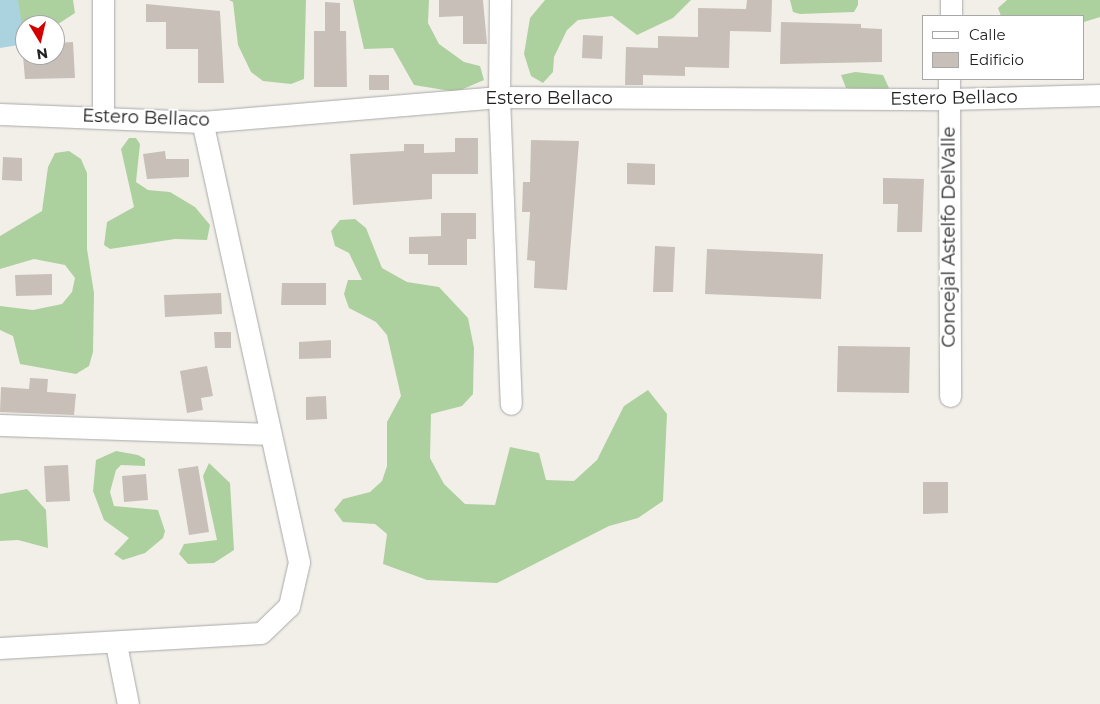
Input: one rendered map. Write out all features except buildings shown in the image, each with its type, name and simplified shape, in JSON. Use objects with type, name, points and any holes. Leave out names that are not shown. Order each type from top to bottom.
[{"type":"street","points":[[103,0],[103,115]]},
{"type":"street","points":[[500,0],[499,97],[511,404]]},
{"type":"street","points":[[951,0],[951,15]]},
{"type":"street","name":"Estero Bellaco","points":[[0,114],[103,115],[202,122],[499,97],[949,89],[1100,95]]},
{"type":"street","name":"Concejal Astelfo DelValle","points":[[949,89],[950,396]]},
{"type":"street","points":[[0,648],[116,644],[261,634],[289,606],[299,562],[269,434],[202,122]]},
{"type":"street","points":[[0,425],[269,434]]},
{"type":"street","points":[[116,644],[128,704]]},
{"type":"green space","points":[[0,0],[73,0],[75,13],[65,20],[65,15],[15,15],[15,26]]},
{"type":"green space","points":[[229,0],[306,0],[304,79],[291,84],[263,81],[251,72],[238,45],[233,2]]},
{"type":"green space","points":[[353,0],[429,0],[428,23],[439,44],[464,62],[480,66],[484,80],[456,92],[414,85],[393,48],[364,49]]},
{"type":"green space","points":[[545,0],[691,0],[673,18],[637,35],[612,16],[578,20],[567,30],[554,57],[553,72],[543,83],[531,76],[524,54],[530,18]]},
{"type":"green space","points":[[790,0],[858,0],[858,5],[854,12],[800,14],[793,12]]},
{"type":"green space","points":[[1007,0],[1100,0],[1100,17],[1085,22],[1085,15],[1001,15],[998,8]]},
{"type":"green space","points":[[855,72],[883,75],[889,88],[876,95],[846,88],[841,75]]},
{"type":"green space","points":[[129,138],[136,138],[140,144],[136,182],[148,190],[170,192],[195,207],[210,225],[207,240],[175,239],[110,249],[104,245],[107,222],[134,207],[121,149]]},
{"type":"green space","points":[[69,151],[81,159],[87,173],[87,249],[94,293],[93,352],[89,366],[76,374],[20,364],[13,336],[0,330],[0,306],[33,310],[62,304],[72,292],[75,278],[65,265],[34,259],[0,269],[0,236],[42,211],[48,167],[55,153]]},
{"type":"green space","points":[[355,219],[366,228],[382,268],[407,282],[439,287],[468,318],[474,348],[473,394],[462,406],[431,414],[430,458],[444,484],[465,504],[495,505],[510,447],[539,453],[546,480],[574,481],[597,460],[624,406],[648,390],[667,414],[663,501],[638,518],[609,526],[497,583],[427,580],[383,564],[387,534],[375,524],[343,522],[334,510],[343,499],[370,492],[382,481],[387,466],[387,422],[401,396],[387,335],[376,322],[349,308],[344,294],[348,280],[362,280],[349,253],[335,246],[331,231],[340,220]]},
{"type":"green space","points":[[116,451],[138,455],[145,459],[145,466],[121,465],[116,470],[110,492],[114,506],[158,510],[165,531],[163,538],[145,553],[123,560],[114,554],[129,538],[104,520],[93,491],[96,460]]},
{"type":"green space","points":[[209,463],[230,483],[234,550],[214,563],[188,564],[179,554],[184,544],[217,540],[203,476]]},
{"type":"green space","points":[[27,489],[46,510],[48,548],[18,540],[0,541],[0,494]]},
{"type":"water","points":[[0,0],[18,0],[20,15],[15,15],[15,46],[0,48]]}]
